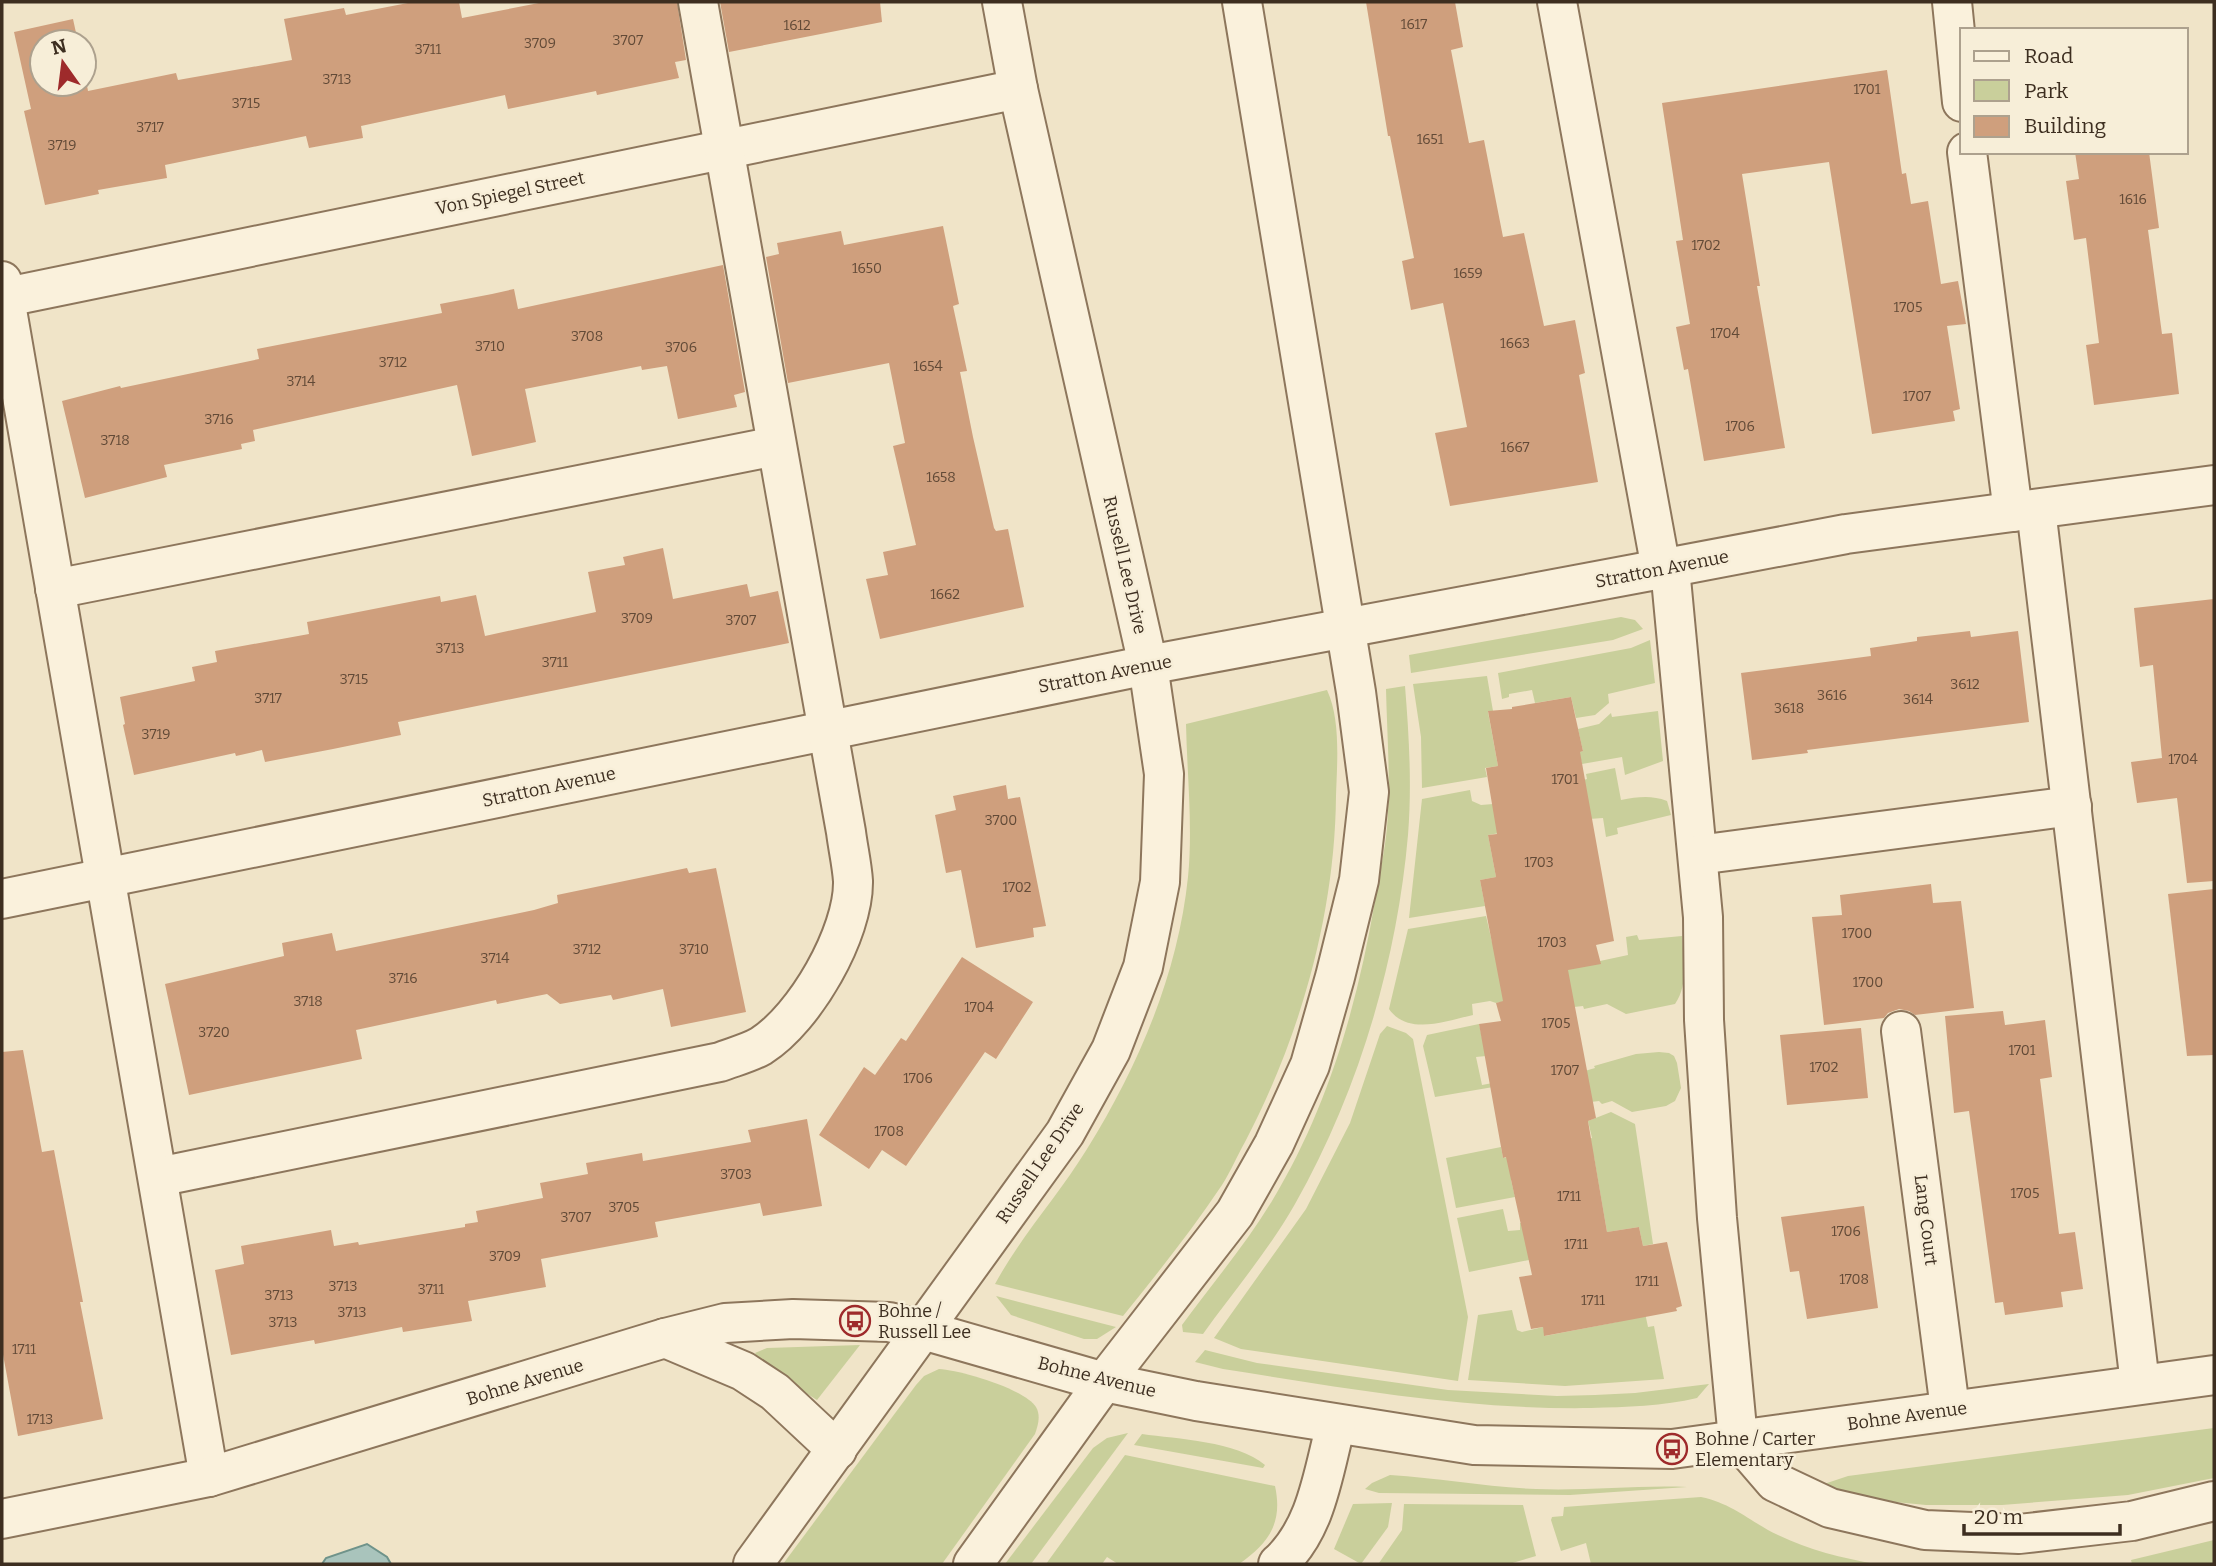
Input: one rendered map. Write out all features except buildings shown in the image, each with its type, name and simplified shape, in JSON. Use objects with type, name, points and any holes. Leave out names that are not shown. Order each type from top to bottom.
[{"type":"street","points":[[158,1177],[720,1062],[760,1046],[785,1024],[813,990],[834,957],[847,920],[853,882],[846,832],[698,2]]},
{"type":"street","name":"Russell Lee Drive","points":[[753,1564],[1065,1133],[1111,1050],[1143,967],[1160,882],[1164,774],[1148,665],[1018,89],[1002,2]]},
{"type":"street","points":[[973,1564],[1104,1382],[1235,1213],[1274,1144],[1310,1065],[1359,880],[1369,792],[1347,628],[1242,2]]},
{"type":"street","points":[[1557,2],[1666,568],[1698,855],[1703,917],[1704,1020],[1717,1218],[1738,1439],[1775,1482],[1830,1508],[1925,1530],[2019,1534],[2132,1521],[2214,1501]]},
{"type":"street","points":[[1952,2],[1960,82]]},
{"type":"street","name":"Von Spiegel Street","points":[[3,292],[1018,89]]},
{"type":"street","points":[[1968,154],[2072,806],[2140,1384]]},
{"type":"street","points":[[3,292],[209,1477]]},
{"type":"street","points":[[55,589],[776,446]]},
{"type":"street","name":"Stratton Avenue","points":[[2,899],[1148,665],[1846,534],[2214,485]]},
{"type":"street","points":[[1698,855],[2072,806]]},
{"type":"street","name":"Lang Court","points":[[1901,1031],[1950,1409]]},
{"type":"street","name":"Bohne Avenue","points":[[2,1520],[209,1477],[665,1338],[725,1323],[793,1319],[889,1322],[1104,1382],[1196,1401],[1474,1445],[1672,1449],[2214,1375]]},
{"type":"street","points":[[665,1338],[743,1371],[775,1392],[837,1450]]},
{"type":"street","points":[[1278,1564],[1293,1551],[1306,1529],[1336,1424]]},
{"type":"green space","points":[[1621,617],[1635,620],[1643,629],[1613,640],[1411,673],[1409,655]]},
{"type":"green space","points":[[1650,640],[1655,683],[1608,694],[1609,703],[1595,715],[1576,718],[1571,697],[1535,703],[1532,690],[1509,694],[1509,697],[1502,699],[1498,673],[1631,648]]},
{"type":"green space","points":[[1487,676],[1493,711],[1488,712],[1498,766],[1485,768],[1487,777],[1422,788],[1421,737],[1413,684]]},
{"type":"green space","points":[[1405,686],[1410,798],[1403,883],[1384,978],[1356,1072],[1317,1161],[1274,1238],[1203,1334],[1183,1332],[1182,1325],[1251,1233],[1292,1166],[1338,1056],[1368,940],[1386,836],[1389,775],[1386,689]]},
{"type":"green space","points":[[1327,690],[1336,728],[1337,770],[1334,841],[1321,930],[1298,1018],[1282,1060],[1265,1102],[1228,1174],[1211,1202],[1123,1316],[995,1284],[1106,1118],[1139,1052],[1165,984],[1183,913],[1188,877],[1190,820],[1186,724]]},
{"type":"green space","points":[[1658,711],[1663,761],[1625,775],[1622,757],[1582,764],[1579,752],[1583,751],[1578,729],[1599,724],[1611,713],[1612,717]]},
{"type":"green space","points":[[1615,768],[1621,800],[1644,797],[1661,799],[1667,801],[1671,815],[1617,828],[1618,834],[1606,837],[1603,818],[1575,820],[1488,835],[1496,877],[1480,880],[1485,906],[1409,918],[1422,799],[1470,790],[1472,801],[1481,805],[1505,803],[1587,779],[1586,774]]},
{"type":"green space","points":[[1486,916],[1492,942],[1508,938],[1600,964],[1600,961],[1628,955],[1626,937],[1637,935],[1639,940],[1682,936],[1684,971],[1679,996],[1675,1004],[1626,1014],[1607,1004],[1584,1009],[1583,1006],[1565,1008],[1562,990],[1496,1003],[1490,1001],[1472,1004],[1473,1015],[1440,1023],[1417,1024],[1397,1017],[1389,1009],[1408,929]]},
{"type":"green space","points":[[1479,1024],[1486,1056],[1476,1057],[1482,1085],[1498,1082],[1499,1086],[1435,1097],[1423,1046],[1427,1035]]},
{"type":"green space","points":[[1387,1026],[1406,1033],[1413,1039],[1468,1317],[1458,1381],[1241,1349],[1214,1338],[1306,1209],[1350,1123],[1380,1034]]},
{"type":"green space","points":[[1659,1052],[1674,1056],[1677,1063],[1681,1088],[1675,1101],[1666,1106],[1632,1112],[1612,1101],[1602,1104],[1599,1101],[1583,1103],[1578,1073],[1636,1054]]},
{"type":"green space","points":[[1611,1112],[1635,1124],[1653,1244],[1643,1246],[1639,1227],[1607,1232],[1594,1157],[1522,1172],[1523,1177],[1511,1180],[1515,1197],[1456,1208],[1446,1158],[1501,1147],[1503,1158],[1592,1138],[1588,1121]]},
{"type":"green space","points":[[1503,1209],[1508,1231],[1520,1230],[1520,1223],[1530,1223],[1539,1258],[1469,1272],[1457,1218]]},
{"type":"green space","points":[[996,1296],[1116,1327],[1097,1339],[1084,1339],[1011,1315]]},
{"type":"green space","points":[[1512,1310],[1517,1330],[1522,1332],[1543,1327],[1545,1336],[1617,1322],[1645,1313],[1648,1327],[1654,1326],[1664,1379],[1565,1386],[1468,1380],[1478,1315]]},
{"type":"green space","points":[[860,1345],[817,1400],[761,1365],[755,1353],[767,1348]]},
{"type":"green space","points":[[1205,1350],[1257,1363],[1448,1390],[1557,1396],[1635,1393],[1709,1384],[1697,1398],[1631,1407],[1545,1408],[1452,1402],[1223,1369],[1195,1362]]},
{"type":"green space","points":[[939,1369],[1006,1387],[1030,1400],[1038,1410],[1039,1417],[1035,1434],[942,1564],[783,1564],[916,1385],[924,1376]]},
{"type":"green space","points":[[2214,1428],[2214,1478],[2128,1495],[2002,1505],[1926,1505],[1844,1492],[1824,1484],[1848,1476]]},
{"type":"green space","points":[[1128,1433],[1031,1564],[1005,1564],[1093,1448],[1107,1438]]},
{"type":"green space","points":[[1142,1434],[1223,1446],[1253,1457],[1265,1465],[1263,1468],[1134,1445]]},
{"type":"green space","points":[[1125,1455],[1275,1486],[1277,1511],[1266,1540],[1239,1564],[1118,1564],[1107,1557],[1102,1564],[1046,1564]]},
{"type":"green space","points":[[1390,1475],[1536,1489],[1687,1487],[1570,1495],[1379,1493],[1365,1489]]},
{"type":"green space","points":[[1701,1497],[1723,1504],[1768,1530],[1802,1545],[1876,1564],[1591,1564],[1586,1543],[1561,1551],[1551,1520],[1552,1517],[1563,1516],[1564,1507]]},
{"type":"green space","points":[[1392,1503],[1388,1527],[1361,1564],[1334,1549],[1353,1504]]},
{"type":"green space","points":[[1404,1504],[1523,1505],[1536,1556],[1509,1564],[1379,1563],[1402,1530]]},
{"type":"green space","points":[[2214,1540],[2214,1564],[2132,1564],[2131,1560]]},
{"type":"water","points":[[367,1544],[387,1557],[391,1564],[322,1564],[326,1558]]},
{"type":"place","name":"Bohne / Russell Lee","points":[[855,1321]]},
{"type":"place","name":"Bohne / Carter Elementary","points":[[1672,1449]]}]
